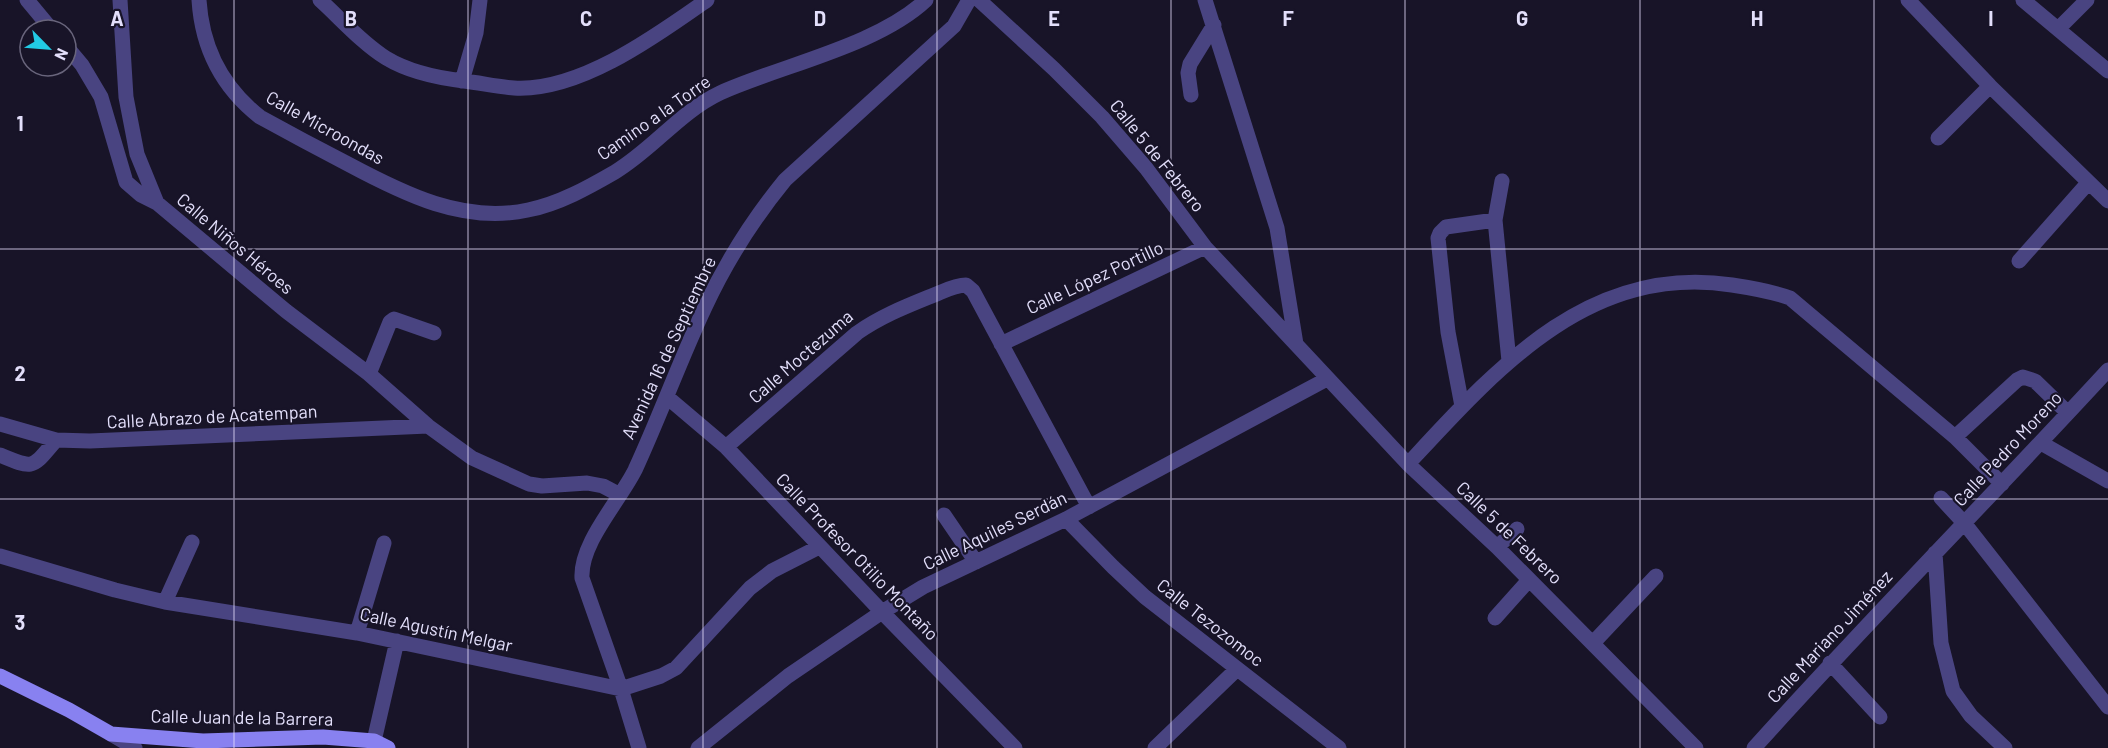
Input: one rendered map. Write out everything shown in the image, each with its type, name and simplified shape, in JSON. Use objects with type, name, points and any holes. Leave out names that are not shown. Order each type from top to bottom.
[{"type":"street","points":[[27,0],[42,18]]},
{"type":"street","name":"Calle Niños Héroes","points":[[120,0],[126,97],[138,154],[157,203],[286,311],[369,374],[428,426],[472,458],[517,480],[542,486],[587,483],[603,486],[620,495]]},
{"type":"street","name":"Calle Microondas","points":[[199,0],[205,37],[216,67],[243,104],[260,117],[380,181],[416,197],[448,208],[500,214]]},
{"type":"street","points":[[320,0],[373,49],[403,66],[462,81],[516,88],[559,84],[586,74],[708,0]]},
{"type":"street","points":[[462,81],[476,33],[480,0]]},
{"type":"street","name":"Camino a la Torre","points":[[500,214],[530,210],[586,188],[630,161],[709,99],[736,86],[871,34],[909,14],[926,0]]},
{"type":"street","name":"Avenida 16 de Septiembre","points":[[639,748],[621,688],[585,590],[581,566],[588,547],[634,471],[706,306],[726,268],[766,203],[785,180],[954,26],[969,0]]},
{"type":"street","name":"Calle 5 de Febrero","points":[[979,0],[1102,117],[1146,168],[1205,247],[1408,464],[1497,547],[1696,748]]},
{"type":"street","points":[[1205,0],[1277,228],[1296,344]]},
{"type":"street","points":[[1908,0],[1990,86],[2108,201]]},
{"type":"street","points":[[2023,0],[2108,71]]},
{"type":"street","points":[[2059,28],[2087,0]]},
{"type":"street","points":[[1191,95],[1188,73],[1190,64],[1214,25]]},
{"type":"street","points":[[78,60],[101,97],[126,182],[141,195],[157,203]]},
{"type":"street","points":[[1938,138],[1990,86]]},
{"type":"street","points":[[1502,180],[1495,220],[1509,361]]},
{"type":"street","points":[[2019,261],[2088,183]]},
{"type":"street","points":[[1462,406],[1448,332],[1437,244],[1440,233],[1446,227],[1495,220]]},
{"type":"street","name":"Calle López Portillo","points":[[1001,344],[1205,247]]},
{"type":"street","points":[[1408,464],[1462,406],[1509,361],[1589,306],[1620,294],[1683,281],[1765,291],[1790,298],[1955,437],[2002,484]]},
{"type":"street","name":"Calle Moctezuma","points":[[726,447],[857,333],[874,321],[960,285],[966,285],[973,291],[1001,344]]},
{"type":"street","points":[[369,374],[388,325],[394,319],[434,333]]},
{"type":"street","points":[[1001,344],[1089,507]]},
{"type":"street","name":"Calle Pedro Moreno","points":[[1935,553],[1965,524],[2108,370]]},
{"type":"street","points":[[1955,437],[2023,377],[2035,381],[2068,414]]},
{"type":"street","name":"Calle Aquiles Serdán","points":[[698,748],[788,676],[923,587],[1066,519],[1327,379]]},
{"type":"street","name":"Calle Profesor Otilio Montaño","points":[[667,397],[726,447],[1007,746]]},
{"type":"street","name":"Calle Abrazo de Acatempan","points":[[0,423],[56,440],[90,441],[428,426]]},
{"type":"street","points":[[0,455],[22,465],[33,465],[56,440]]},
{"type":"street","points":[[2041,443],[2108,481]]},
{"type":"street","points":[[1941,498],[1965,524],[2108,707]]},
{"type":"street","points":[[944,515],[976,562]]},
{"type":"street","name":"Calle Tezozomoc","points":[[1066,519],[1145,597],[1339,748]]},
{"type":"street","points":[[1497,547],[1516,529]]},
{"type":"street","points":[[165,602],[192,542]]},
{"type":"street","points":[[357,633],[384,543]]},
{"type":"street","name":"Calle Agustín Melgar","points":[[0,556],[115,590],[165,602],[357,633],[621,688],[661,676],[676,668],[750,588],[772,571],[819,547]]},
{"type":"street","points":[[1935,553],[1941,642],[1953,691],[1971,716],[2005,748]]},
{"type":"street","name":"Calle Mariano Jiménez","points":[[1754,748],[1830,663],[1935,553]]},
{"type":"street","points":[[1593,643],[1656,576]]},
{"type":"street","points":[[1495,618],[1529,580]]},
{"type":"street","points":[[381,744],[398,641]]},
{"type":"street","points":[[1830,663],[1880,717]]},
{"type":"street","points":[[1155,748],[1236,670]]},
{"type":"street","name":"Calle Juan de la Barrera","points":[[0,676],[111,734],[203,741],[323,737],[381,744]]},
{"type":"street","points":[[111,734],[135,748]]}]
